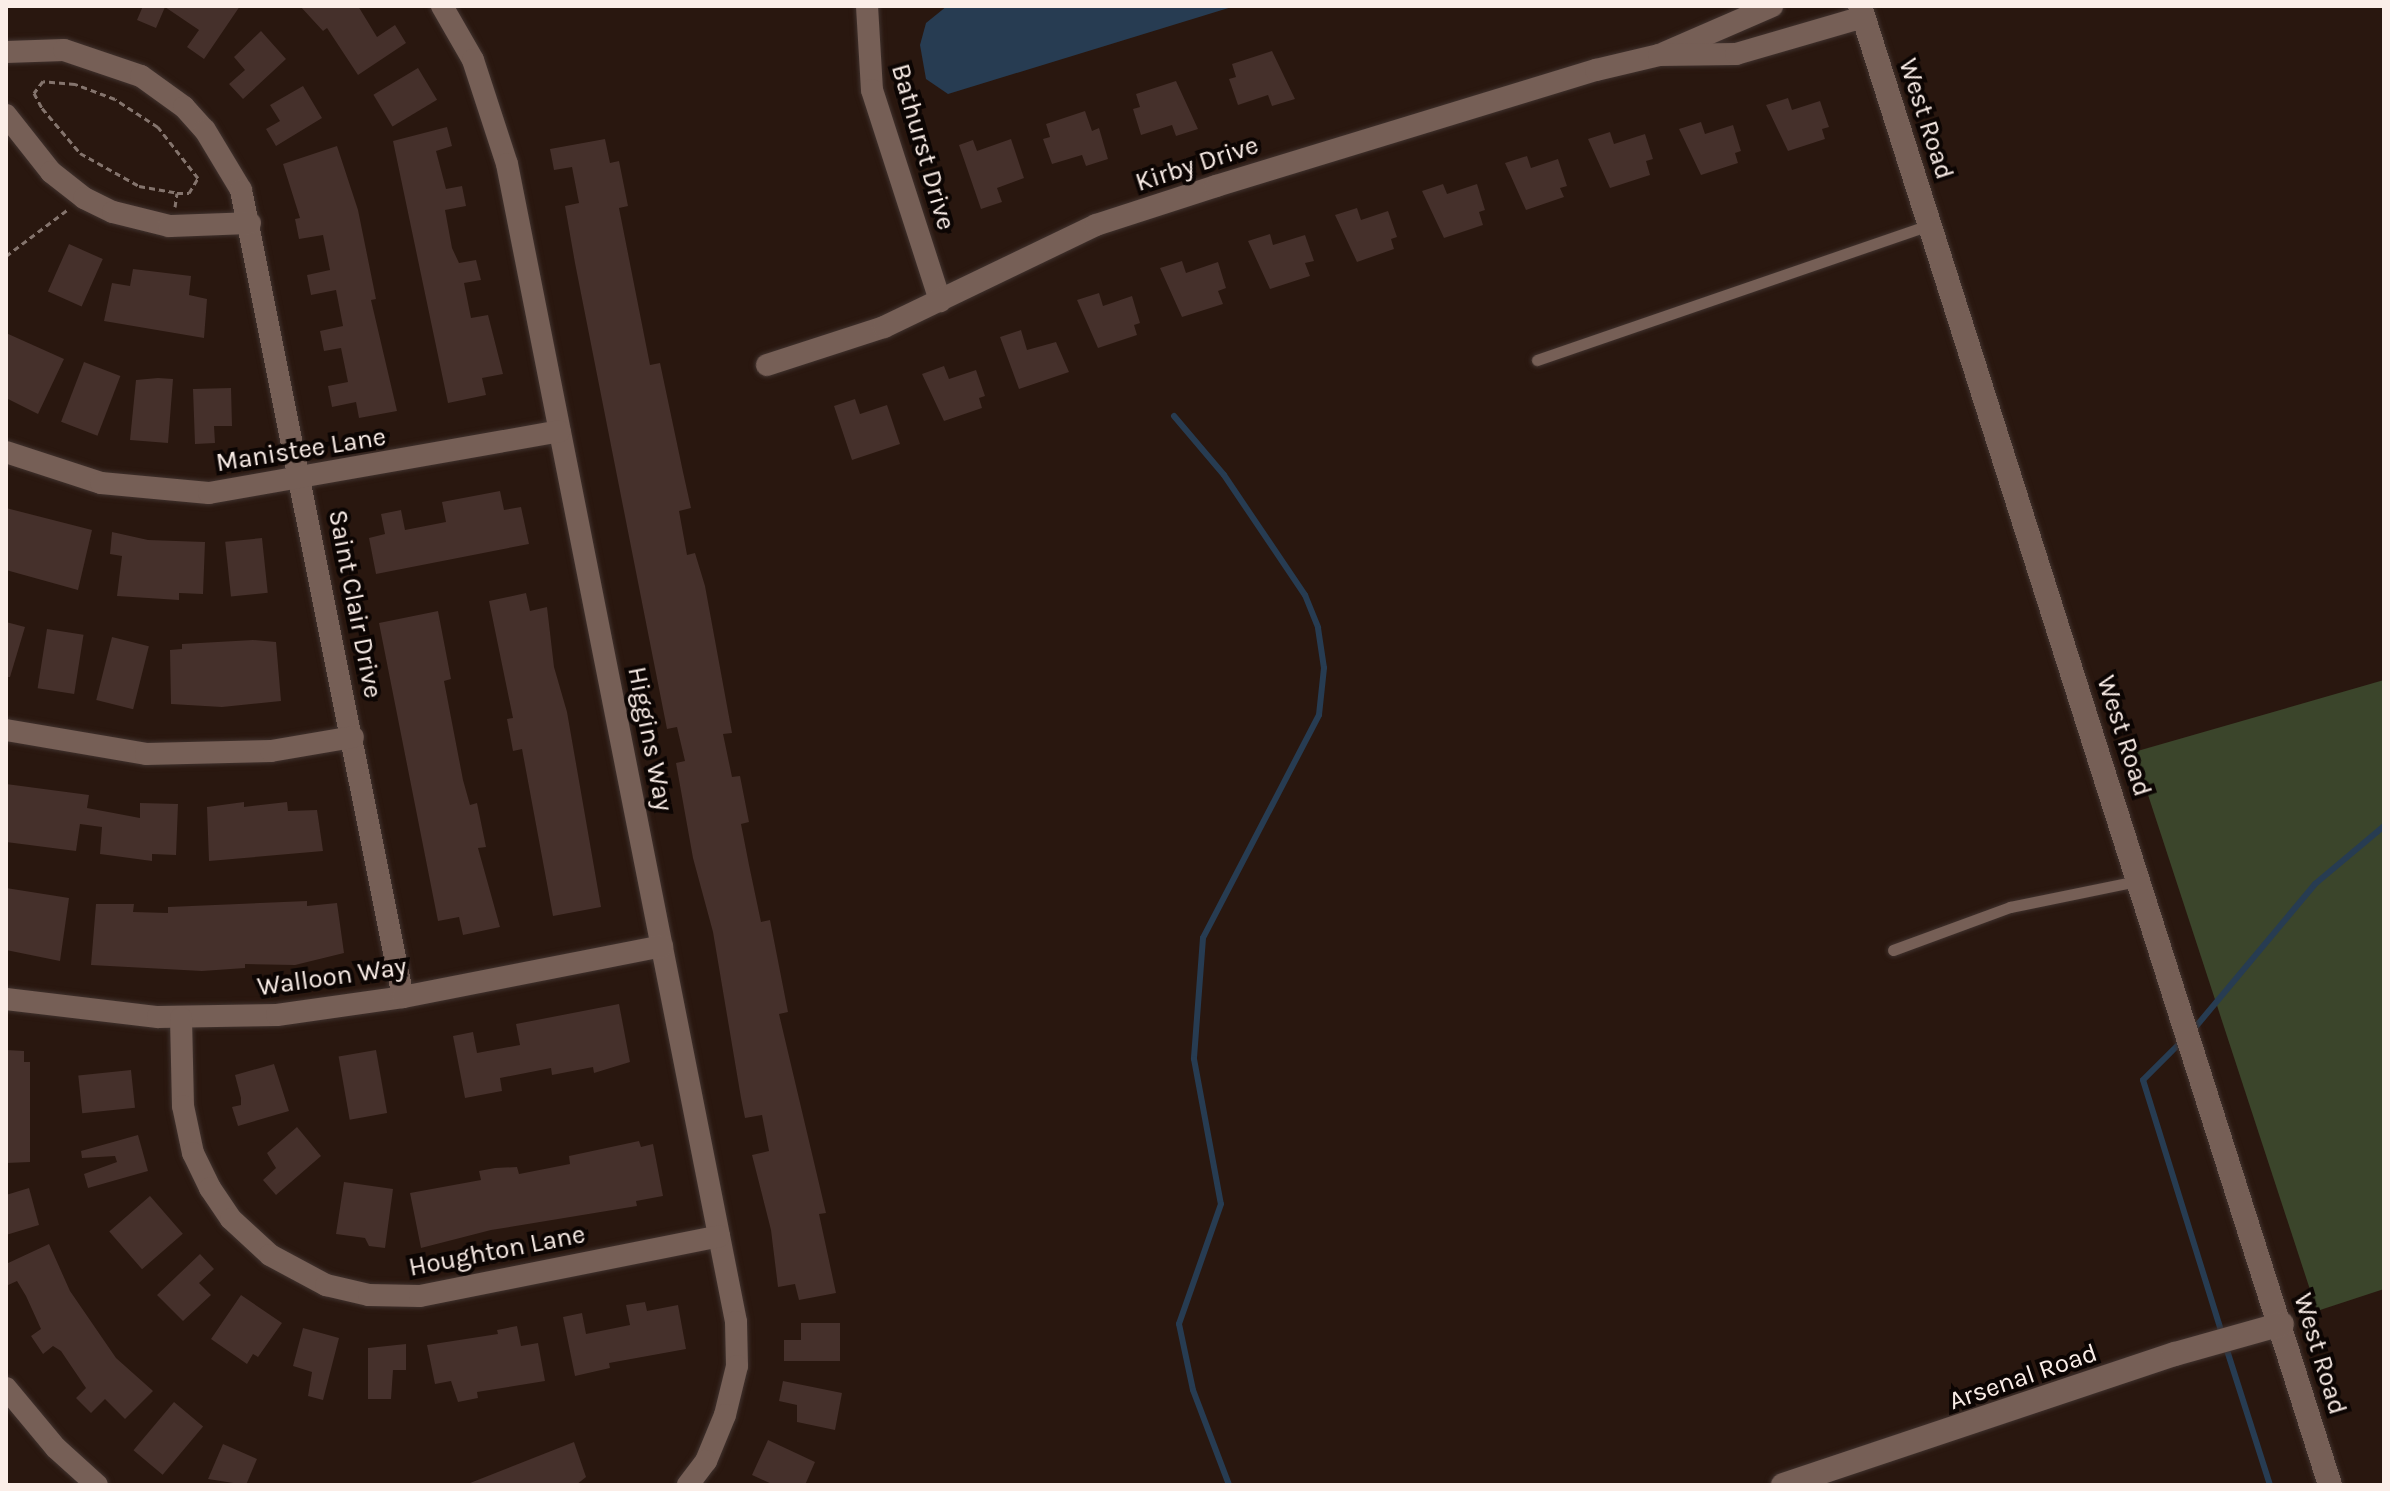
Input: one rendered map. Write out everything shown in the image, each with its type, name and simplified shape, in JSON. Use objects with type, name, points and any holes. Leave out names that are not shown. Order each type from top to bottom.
[{"type":"street","name":"Higgins Way","points":[[442,6],[473,60],[498,132],[736,1322],[737,1366],[717,1438],[688,1485]]},
{"type":"street","name":"Bathurst Drive","points":[[867,6],[872,90],[940,301]]},
{"type":"street","name":"Kirby Drive","points":[[767,365],[884,327],[1096,225],[1566,79],[1659,55],[1772,6]]},
{"type":"street","name":"Kirby Drive","points":[[1659,55],[1736,54],[1861,11]]},
{"type":"street","name":"West Road","points":[[1861,11],[2141,880],[2330,1485]]},
{"type":"street","name":"Saint Clair Drive","points":[[6,52],[35,49],[90,57],[164,90],[221,151],[241,190],[403,997]]},
{"type":"street","points":[[6,115],[32,153],[84,198],[128,218],[174,227],[250,223]]},
{"type":"street","name":"Manistee Lane","points":[[6,452],[101,483],[209,493],[301,481],[560,431]]},
{"type":"street","points":[[6,730],[146,754],[271,751],[353,737]]},
{"type":"street","name":"Walloon Way","points":[[6,999],[181,1018],[288,1014],[403,997],[662,946]]},
{"type":"street","name":"Houghton Lane","points":[[181,1018],[185,1118],[210,1188],[231,1219],[270,1255],[326,1285],[363,1294],[420,1296],[719,1236]]},
{"type":"street","name":"Arsenal Road","points":[[1783,1485],[2175,1354],[2282,1324]]},
{"type":"street","points":[[6,1388],[56,1448],[97,1485]]},
{"type":"lane","points":[[1537,360],[1932,224]]},
{"type":"lane","points":[[1893,950],[2010,907],[2141,880]]},
{"type":"path","points":[[43,81],[75,84],[115,99],[158,127],[198,178],[189,193],[177,193],[139,186],[80,153],[42,108],[34,93],[43,81]]},
{"type":"path","points":[[174,227],[177,193]]},
{"type":"path","points":[[6,256],[31,232],[84,198]]},
{"type":"green space","points":[[2384,680],[2384,1289],[2317,1311],[2134,752]]},
{"type":"water","points":[[947,6],[1235,6],[948,94],[926,79],[920,45],[926,23]]},
{"type":"building","points":[[143,6],[240,6],[204,59],[187,47],[199,30],[165,7],[156,28],[137,20]]},
{"type":"building","points":[[300,6],[358,6],[377,37],[395,25],[406,43],[358,75],[327,28],[323,31]]},
{"type":"building","points":[[261,31],[286,59],[243,99],[229,84],[245,70],[234,57]]},
{"type":"building","points":[[1272,51],[1295,99],[1272,106],[1268,95],[1238,105],[1229,79],[1236,77],[1232,64]]},
{"type":"building","points":[[418,68],[437,100],[392,126],[373,95]]},
{"type":"building","points":[[1176,81],[1198,129],[1176,136],[1172,125],[1141,135],[1133,109],[1140,107],[1136,94]]},
{"type":"building","points":[[303,86],[322,118],[276,146],[266,129],[280,121],[270,105]]},
{"type":"building","points":[[1788,98],[1792,110],[1820,101],[1829,127],[1822,129],[1825,139],[1788,151],[1766,105]]},
{"type":"building","points":[[1085,111],[1092,131],[1099,128],[1108,159],[1086,166],[1082,155],[1052,164],[1043,139],[1050,137],[1046,124]]},
{"type":"building","points":[[1701,122],[1705,134],[1733,125],[1741,151],[1735,153],[1738,163],[1701,175],[1679,129]]},
{"type":"building","points":[[447,127],[452,146],[436,151],[446,189],[462,186],[466,206],[445,210],[452,248],[459,263],[476,260],[481,280],[464,283],[471,318],[488,315],[503,374],[482,378],[486,395],[448,403],[393,141]]},
{"type":"building","points":[[1610,132],[1614,144],[1645,134],[1653,159],[1646,161],[1650,175],[1610,188],[1588,139]]},
{"type":"building","points":[[605,139],[610,163],[619,161],[628,206],[619,208],[650,365],[660,363],[691,508],[679,511],[687,555],[695,553],[705,586],[732,733],[723,734],[732,777],[740,776],[749,822],[741,824],[749,865],[761,922],[770,920],[788,1012],[779,1014],[826,1213],[819,1214],[836,1293],[799,1300],[795,1284],[778,1287],[771,1230],[752,1155],[769,1151],[762,1115],[745,1118],[713,932],[693,858],[676,763],[685,761],[677,727],[667,729],[565,206],[579,203],[572,167],[554,170],[550,149]]},
{"type":"building","points":[[1011,139],[1024,178],[997,188],[1002,202],[981,209],[959,145],[973,140],[977,151]]},
{"type":"building","points":[[337,146],[358,210],[376,299],[371,300],[397,411],[359,418],[356,402],[332,407],[328,386],[348,382],[341,348],[324,351],[320,331],[343,326],[336,290],[311,295],[307,275],[330,270],[323,235],[299,239],[295,219],[300,218],[283,164]]},
{"type":"building","points":[[1527,156],[1531,168],[1558,159],[1567,186],[1560,188],[1564,197],[1526,210],[1505,163]]},
{"type":"building","points":[[1443,184],[1447,194],[1477,184],[1485,210],[1479,212],[1483,225],[1444,238],[1422,191]]},
{"type":"building","points":[[1357,208],[1361,220],[1388,211],[1397,237],[1391,239],[1394,249],[1357,262],[1335,215]]},
{"type":"building","points":[[1270,234],[1273,245],[1305,235],[1314,261],[1305,263],[1310,276],[1270,289],[1248,241]]},
{"type":"building","points":[[69,244],[103,259],[82,307],[48,292]]},
{"type":"building","points":[[1182,261],[1186,273],[1218,262],[1226,288],[1218,291],[1223,304],[1182,317],[1160,268]]},
{"type":"building","points":[[133,269],[191,276],[189,295],[207,299],[204,338],[104,321],[112,283],[130,286]]},
{"type":"building","points":[[1099,293],[1103,306],[1132,296],[1140,323],[1134,325],[1137,335],[1098,348],[1077,300]]},
{"type":"building","points":[[1021,330],[1027,350],[1056,342],[1069,372],[1019,389],[1000,337]]},
{"type":"building","points":[[6,333],[64,359],[38,414],[6,398]]},
{"type":"building","points":[[84,362],[120,376],[97,436],[61,422]]},
{"type":"building","points":[[944,366],[949,379],[976,370],[985,396],[979,398],[982,408],[944,421],[922,374]]},
{"type":"building","points":[[173,379],[168,443],[130,440],[136,380]]},
{"type":"building","points":[[231,388],[232,426],[214,426],[215,443],[195,444],[193,389]]},
{"type":"building","points":[[855,399],[860,414],[887,405],[900,444],[852,460],[834,406]]},
{"type":"building","points":[[500,491],[504,510],[521,507],[529,544],[376,574],[369,538],[385,534],[381,514],[401,510],[405,530],[446,522],[442,502]]},
{"type":"building","points":[[6,508],[92,530],[78,590],[6,570]]},
{"type":"building","points":[[112,532],[148,540],[205,542],[203,594],[179,593],[179,600],[117,596],[122,556],[110,554]]},
{"type":"building","points":[[262,538],[268,593],[231,597],[225,542]]},
{"type":"building","points":[[526,593],[530,611],[547,607],[554,667],[567,712],[601,907],[553,916],[522,749],[513,751],[507,719],[513,718],[489,601]]},
{"type":"building","points":[[438,611],[451,679],[444,681],[463,780],[470,805],[477,803],[486,847],[478,848],[500,927],[463,935],[459,917],[438,921],[379,623]]},
{"type":"building","points":[[6,622],[25,627],[10,677],[6,677]]},
{"type":"building","points":[[47,629],[84,635],[74,694],[38,688]]},
{"type":"building","points":[[112,637],[149,646],[133,709],[96,700]]},
{"type":"building","points":[[253,640],[276,642],[281,701],[222,707],[171,704],[170,650],[182,649],[182,644]]},
{"type":"building","points":[[6,784],[89,795],[87,808],[140,818],[140,803],[178,804],[176,855],[152,854],[152,861],[100,854],[102,827],[80,824],[76,851],[6,842]]},
{"type":"building","points":[[244,802],[244,807],[287,802],[288,811],[317,810],[323,851],[209,861],[207,807]]},
{"type":"building","points":[[6,888],[69,898],[60,961],[6,950]]},
{"type":"building","points":[[307,901],[307,906],[337,903],[344,953],[295,965],[245,964],[245,968],[202,971],[91,965],[96,904],[134,904],[133,912],[168,913],[168,907]]},
{"type":"building","points":[[619,1004],[630,1062],[594,1073],[593,1067],[552,1075],[551,1068],[500,1078],[502,1091],[465,1098],[453,1036],[473,1032],[477,1053],[520,1045],[516,1024]]},
{"type":"building","points":[[6,1050],[24,1051],[24,1062],[30,1062],[30,1162],[6,1163]]},
{"type":"building","points":[[376,1050],[387,1113],[350,1120],[339,1057]]},
{"type":"building","points":[[274,1064],[289,1111],[238,1126],[232,1107],[241,1105],[235,1075]]},
{"type":"building","points":[[131,1070],[135,1108],[82,1113],[78,1076]]},
{"type":"building","points":[[297,1127],[321,1156],[276,1195],[263,1180],[276,1168],[267,1153]]},
{"type":"building","points":[[138,1135],[148,1171],[88,1188],[84,1174],[117,1162],[115,1156],[82,1158],[81,1151]]},
{"type":"building","points":[[639,1141],[641,1147],[653,1144],[663,1196],[636,1201],[637,1206],[491,1230],[421,1248],[410,1193],[481,1180],[479,1171],[495,1168],[517,1167],[519,1174],[570,1164],[569,1156]]},
{"type":"building","points":[[344,1182],[393,1189],[385,1248],[369,1246],[365,1238],[336,1234]]},
{"type":"building","points":[[29,1188],[39,1225],[6,1235],[6,1195]]},
{"type":"building","points":[[150,1196],[183,1234],[142,1269],[109,1231]]},
{"type":"building","points":[[49,1244],[70,1291],[116,1358],[153,1391],[125,1419],[105,1399],[91,1413],[76,1398],[86,1388],[61,1351],[53,1346],[43,1354],[31,1336],[41,1329],[26,1296],[17,1281],[6,1286],[6,1264]]},
{"type":"building","points":[[200,1254],[214,1269],[199,1283],[211,1295],[183,1321],[157,1295]]},
{"type":"building","points":[[241,1295],[282,1323],[258,1357],[253,1354],[247,1364],[211,1339]]},
{"type":"building","points":[[645,1302],[647,1311],[678,1305],[686,1349],[609,1363],[610,1368],[575,1376],[563,1317],[582,1313],[586,1334],[630,1325],[626,1305]]},
{"type":"building","points":[[801,1323],[840,1323],[840,1361],[784,1361],[784,1340],[801,1340]]},
{"type":"building","points":[[517,1326],[521,1346],[538,1343],[545,1381],[477,1392],[478,1398],[458,1402],[451,1381],[435,1384],[427,1345],[498,1334],[497,1330]]},
{"type":"building","points":[[303,1328],[339,1338],[323,1400],[308,1396],[312,1372],[293,1366]]},
{"type":"building","points":[[406,1344],[406,1370],[393,1370],[391,1399],[368,1399],[368,1348]]},
{"type":"building","points":[[783,1381],[842,1393],[835,1430],[797,1422],[797,1405],[779,1401]]},
{"type":"building","points":[[174,1402],[203,1426],[163,1475],[134,1450]]},
{"type":"building","points":[[768,1440],[815,1462],[805,1485],[774,1485],[752,1475]]},
{"type":"building","points":[[574,1442],[586,1477],[576,1485],[465,1485]]},
{"type":"building","points":[[223,1444],[257,1459],[246,1485],[208,1479]]},
{"type":"waterway","points":[[1174,416],[1224,475],[1305,595],[1318,628],[1324,668],[1319,715],[1203,938],[1194,1059],[1221,1204],[1179,1324],[1193,1390],[1229,1485]]},
{"type":"waterway","points":[[2193,1030],[2315,884],[2384,826]]},
{"type":"waterway","points":[[2182,1041],[2143,1080],[2222,1333]]},
{"type":"waterway","points":[[2225,1344],[2270,1485]]}]
